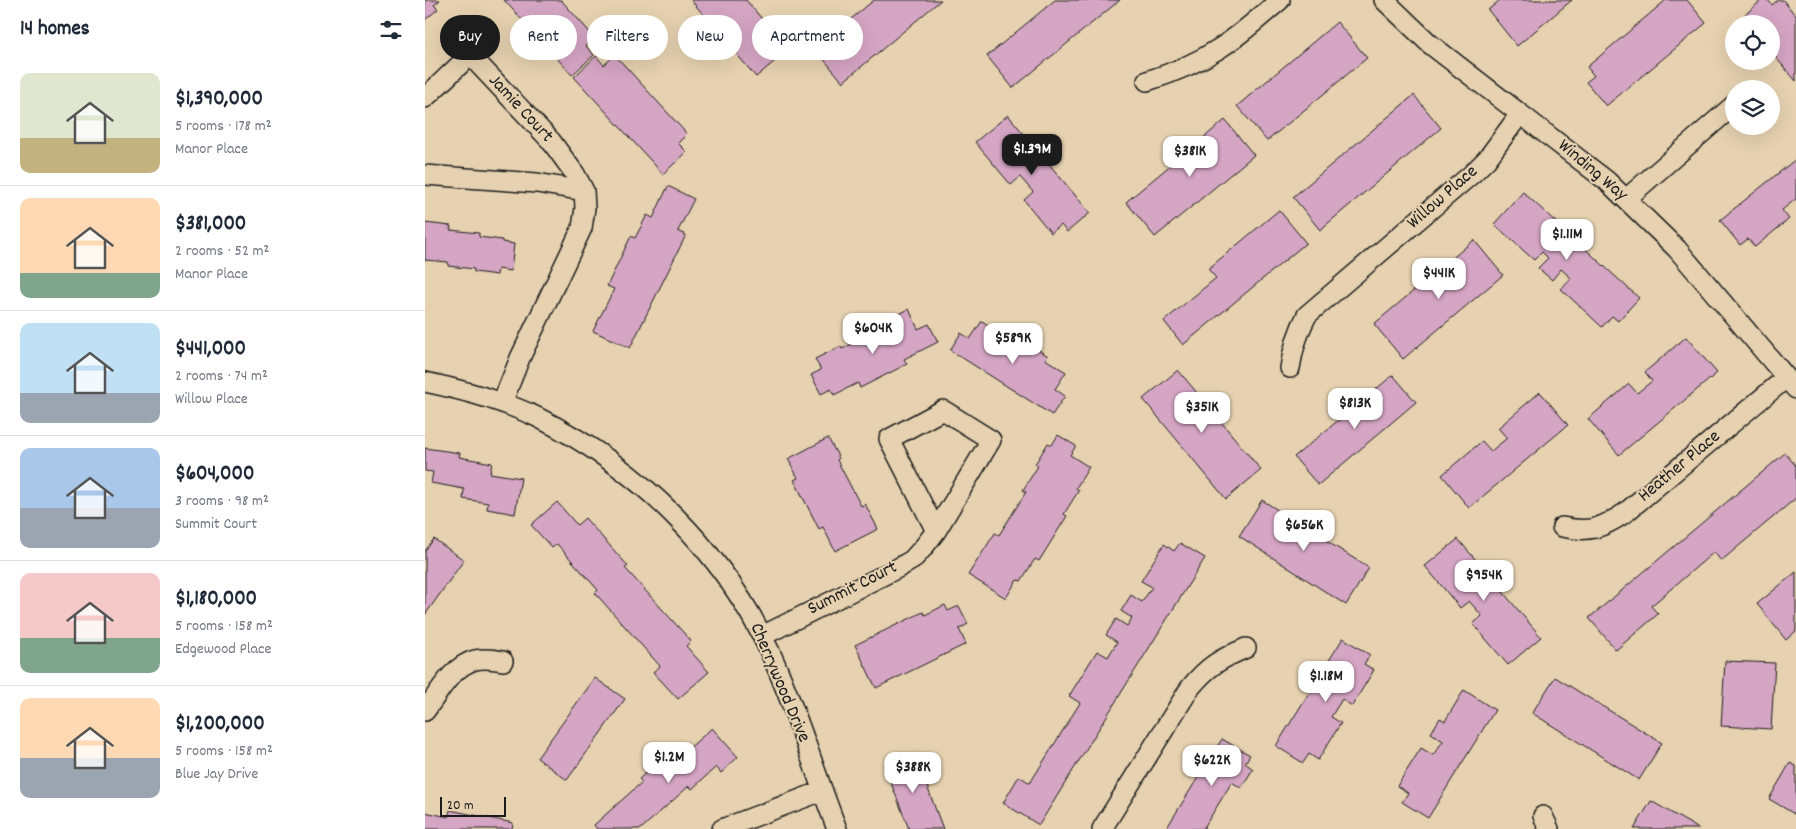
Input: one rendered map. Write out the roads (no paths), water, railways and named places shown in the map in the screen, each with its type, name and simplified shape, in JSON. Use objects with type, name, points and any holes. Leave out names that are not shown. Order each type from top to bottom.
[{"type":"street","points":[[1147,81],[1170,74],[1205,58],[1234,38],[1280,0]]},
{"type":"street","name":"Winding Way","points":[[1384,0],[1430,44],[1607,181],[1677,249],[1791,383]]},
{"type":"street","name":"Jamie Court","points":[[425,98],[470,55],[551,141],[575,174],[584,191]]},
{"type":"street","points":[[1626,199],[1725,113]]},
{"type":"street","name":"Willow Place","points":[[1290,368],[1293,347],[1307,315],[1473,173],[1487,159],[1520,114]]},
{"type":"street","points":[[425,175],[537,183],[584,191],[585,208],[582,228],[519,358],[502,402]]},
{"type":"street","name":"Cherrywood Drive","points":[[425,382],[502,402],[535,416],[585,444],[647,490],[703,546],[739,597],[762,636],[779,673],[837,829]]},
{"type":"street","name":"Heather Place","points":[[1562,527],[1594,530],[1608,524],[1625,513],[1791,383]]},
{"type":"street","name":"Summit Court","points":[[762,636],[898,568],[917,554],[935,531],[991,440],[943,410],[889,440],[935,531]]},
{"type":"street","points":[[1102,829],[1190,688],[1204,671],[1222,658],[1246,648]]},
{"type":"street","points":[[425,711],[452,675],[462,665],[480,659],[503,661]]},
{"type":"street","points":[[723,829],[822,791]]}]
